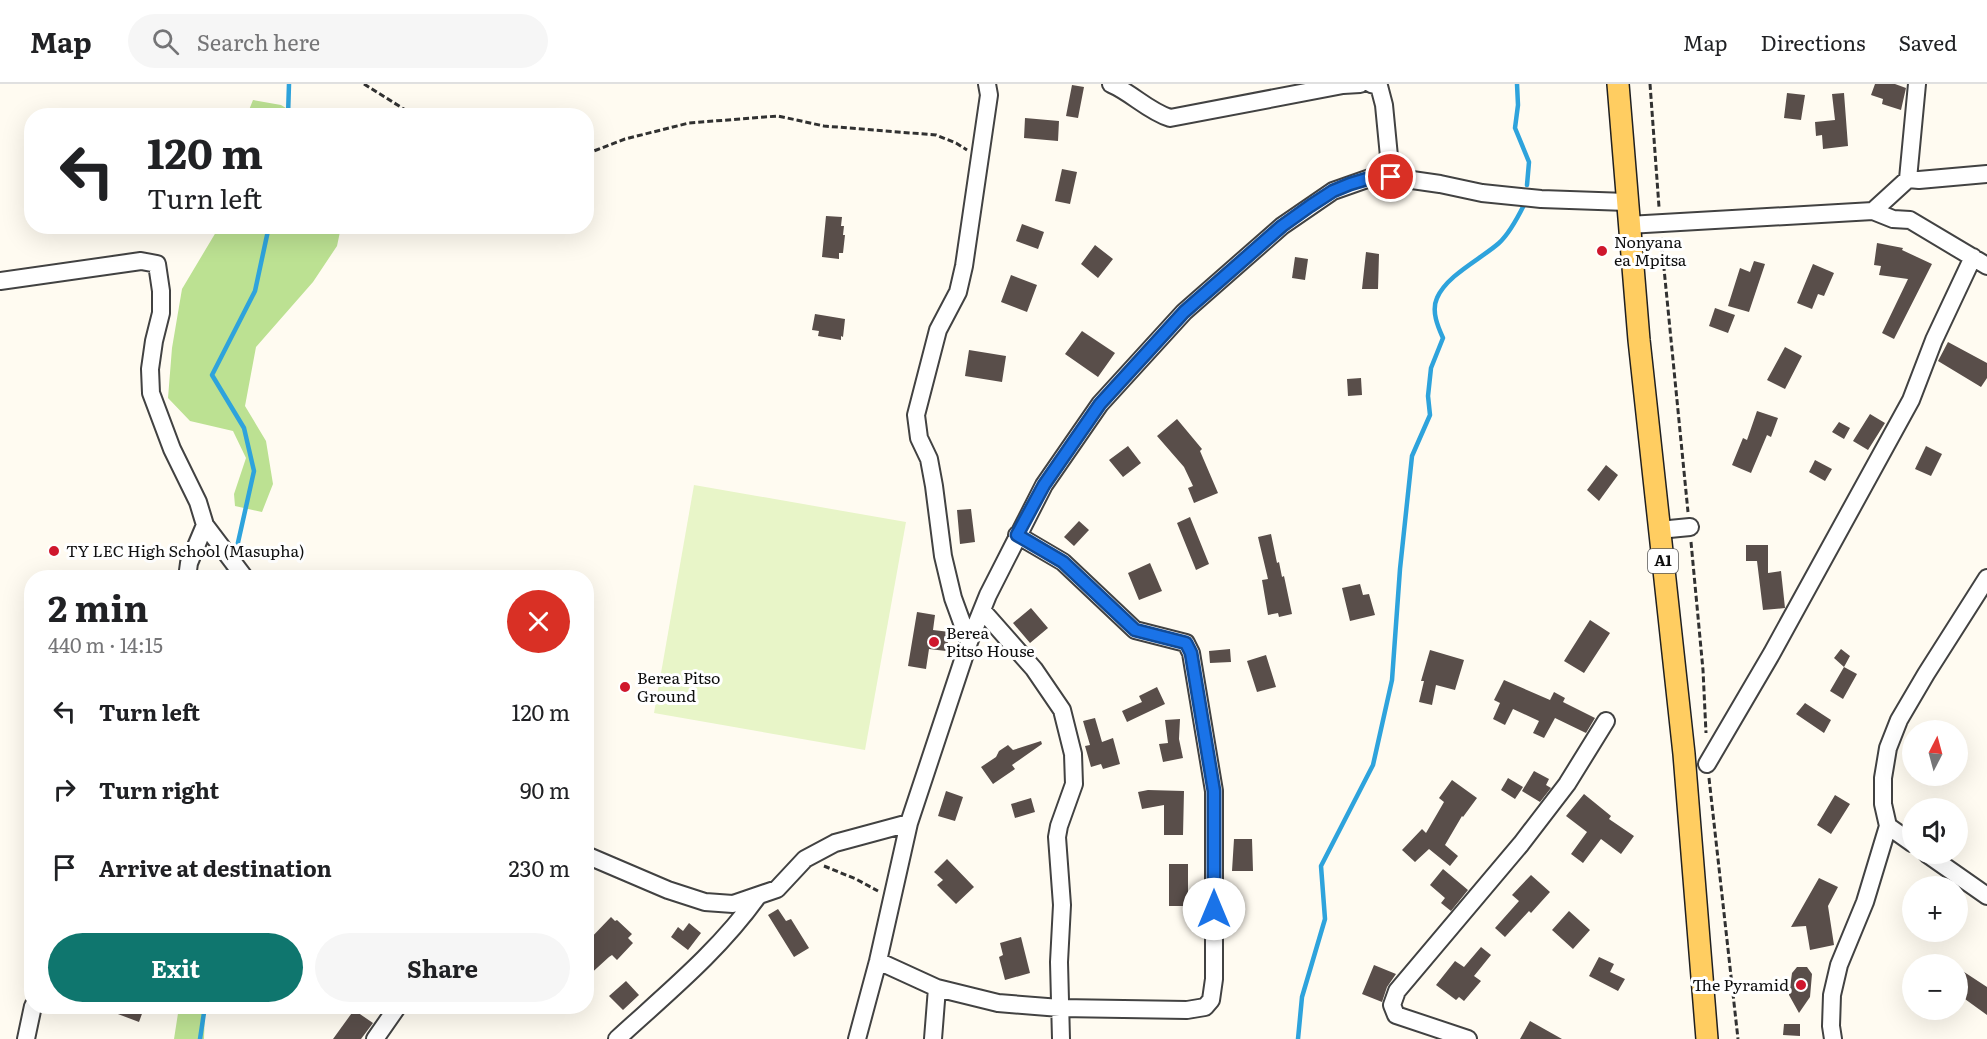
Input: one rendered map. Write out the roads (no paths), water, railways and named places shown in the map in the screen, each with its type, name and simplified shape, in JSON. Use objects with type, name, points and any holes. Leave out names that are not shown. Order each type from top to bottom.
[{"type":"main road","name":"A1","points":[[1618,84],[1628,225],[1684,754],[1707,1039]]},
{"type":"street","points":[[969,642],[953,598],[943,556],[933,477],[929,459],[919,438],[916,415],[938,330],[958,292],[964,266],[989,95],[987,84]]},
{"type":"street","points":[[1111,84],[1124,90],[1158,114],[1170,118],[1360,84]]},
{"type":"street","points":[[1371,84],[1379,86],[1384,105],[1391,177]]},
{"type":"street","points":[[1873,211],[1908,179],[1917,84]]},
{"type":"street","points":[[1908,179],[1987,174]]},
{"type":"street","points":[[857,1039],[878,961],[909,823],[969,642],[982,610],[1017,535],[1044,485],[1100,404],[1184,312],[1282,226],[1325,196],[1350,184],[1370,178],[1391,177],[1482,193],[1529,198],[1627,202]]},
{"type":"street","points":[[1628,225],[1873,211],[1893,219],[1910,220],[1980,262],[1934,340],[1911,400],[1772,653],[1707,764]]},
{"type":"street","points":[[0,281],[141,261],[157,264],[161,313],[150,369],[151,393],[172,449],[198,502],[205,525],[240,570]]},
{"type":"street","points":[[188,570],[205,525]]},
{"type":"street","points":[[1659,530],[1689,527]]},
{"type":"street","points":[[878,961],[937,988],[998,1004],[1060,1008],[1187,1010],[1205,1007],[1211,1000],[1214,979],[1214,791],[1191,653],[1186,643],[1135,630],[1063,562],[1017,535]]},
{"type":"street","points":[[1833,1039],[1832,995],[1839,965],[1865,902],[1888,826],[1883,804],[1883,778],[1888,748],[1899,720],[1987,578]]},
{"type":"street","points":[[982,610],[1050,690],[1062,710],[1073,754],[1074,784],[1059,826],[1058,837],[1062,905],[1059,962],[1061,1039]]},
{"type":"street","points":[[1468,1039],[1396,1015],[1392,1005],[1397,991],[1475,900],[1568,784],[1606,721]]},
{"type":"street","points":[[594,858],[668,890],[705,902],[732,904],[777,889],[805,859],[835,843],[909,823]]},
{"type":"street","points":[[1888,826],[1902,836]]},
{"type":"street","points":[[1941,864],[1987,896]]},
{"type":"street","points":[[617,1039],[709,954],[740,921],[758,896]]},
{"type":"street","points":[[933,1039],[937,988]]},
{"type":"street","points":[[26,1039],[31,1014]]},
{"type":"street","points":[[375,1039],[392,1014]]},
{"type":"waterway","points":[[288,108],[289,84]]},
{"type":"waterway","points":[[1517,84],[1518,105],[1515,128],[1529,162],[1527,185]]},
{"type":"waterway","points":[[1298,1039],[1302,997],[1325,919],[1321,866],[1373,765],[1392,680],[1400,569],[1412,456],[1430,415],[1428,396],[1431,368],[1443,338],[1436,319],[1435,303],[1448,282],[1503,239],[1524,205]]},
{"type":"waterway","points":[[237,547],[254,471],[244,428],[212,375],[255,291],[267,234]]},
{"type":"waterway","points":[[200,1039],[204,1014]]},
{"type":"place","name":"Nonyana ea Mpitsa","points":[[1602,251]]},
{"type":"place","name":"TY LEC High School (Masupha)","points":[[54,551]]},
{"type":"place","name":"Berea Pitso House","points":[[934,642]]},
{"type":"place","name":"Berea Pitso Ground","points":[[625,687]]},
{"type":"place","name":"The Pyramid","points":[[1801,985]]}]
